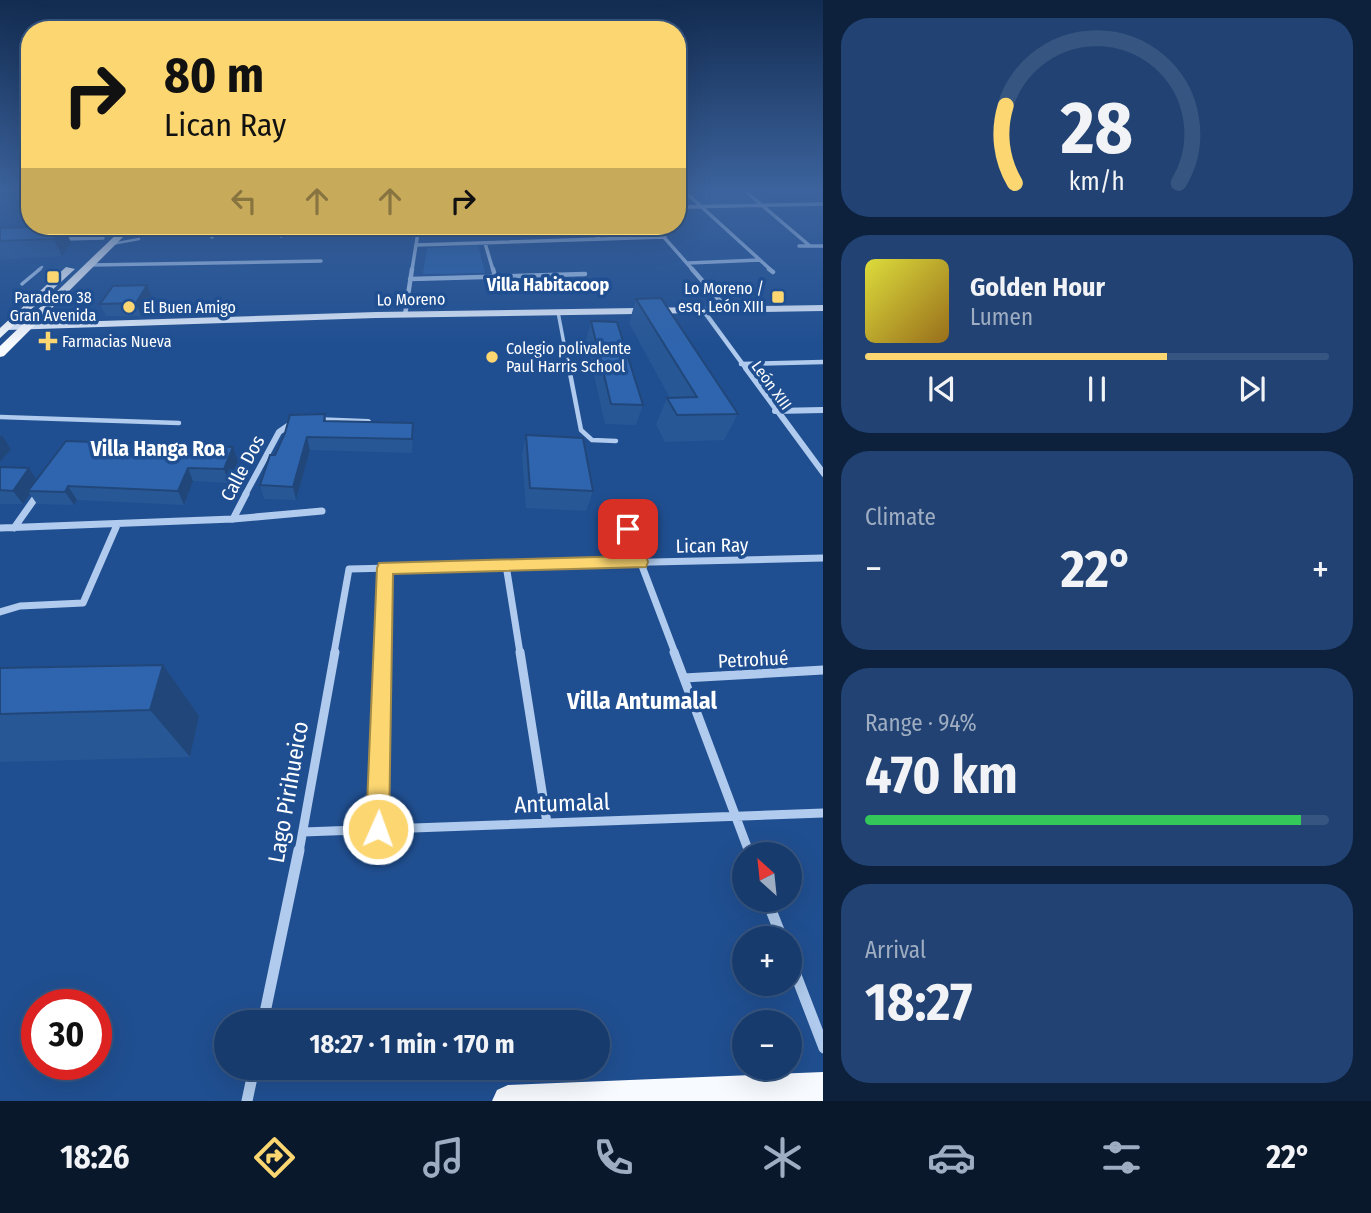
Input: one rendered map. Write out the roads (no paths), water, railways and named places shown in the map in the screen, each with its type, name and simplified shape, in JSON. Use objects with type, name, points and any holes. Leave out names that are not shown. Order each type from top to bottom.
[{"type":"main road","points":[[0,353],[91,265],[107,241]]},
{"type":"main road","points":[[2,330],[107,241]]},
{"type":"main road","points":[[508,1101],[823,1088]]},
{"type":"street","points":[[405,315],[416,241]]},
{"type":"street","points":[[415,245],[531,241]]},
{"type":"street","points":[[669,241],[729,311]]},
{"type":"street","points":[[740,241],[773,272]]},
{"type":"street","points":[[805,241],[810,246]]},
{"type":"street","points":[[485,243],[495,276]]},
{"type":"street","points":[[799,246],[823,246]]},
{"type":"street","points":[[688,262],[760,260]]},
{"type":"street","points":[[91,265],[321,261]]},
{"type":"street","points":[[410,279],[585,274]]},
{"type":"street","name":"Lo Moreno","points":[[2,330],[29,325],[823,308]]},
{"type":"street","name":"León XIII","points":[[703,310],[823,474]]},
{"type":"street","points":[[741,364],[823,362]]},
{"type":"street","points":[[775,411],[823,410]]},
{"type":"street","name":"Calle Dos","points":[[233,519],[284,426],[304,419],[374,422]]},
{"type":"street","points":[[14,528],[42,487]]},
{"type":"street","points":[[0,528],[233,519],[322,511]]},
{"type":"street","points":[[0,612],[20,606],[83,603],[117,525]]},
{"type":"street","points":[[628,529],[746,842]]},
{"type":"street","name":"Lican Ray","points":[[349,569],[823,558]]},
{"type":"street","points":[[506,565],[547,823]]},
{"type":"street","points":[[378,829],[385,568]]},
{"type":"street","name":"Lago Pirihueico","points":[[266,1010],[303,832],[349,569]]},
{"type":"street","name":"Petrohué","points":[[684,678],[823,670]]},
{"type":"street","name":"Antumalal","points":[[303,832],[823,813]]},
{"type":"street","points":[[802,992],[823,1048]]},
{"type":"street","points":[[247,1101],[251,1080]]},
{"type":"lane","points":[[22,284],[42,267]]},
{"type":"lane","points":[[558,312],[581,430],[592,440],[616,442]]},
{"type":"lane","points":[[0,417],[180,423]]},
{"type":"place","name":"Paradero 38 Gran Avenida","points":[[53,277]]},
{"type":"place","name":"Lo Moreno / esq. León XIII","points":[[778,297]]},
{"type":"place","name":"El Buen Amigo","points":[[129,307]]},
{"type":"place","name":"Farmacias Nueva","points":[[48,341]]},
{"type":"place","name":"Colegio polivalente Paul Harris School","points":[[492,357]]},
{"type":"district","name":"Villa Habitacoop","points":[[548,285]]},
{"type":"district","name":"Villa Hanga Roa","points":[[158,449]]},
{"type":"district","name":"Villa Antumalal","points":[[642,701]]}]
